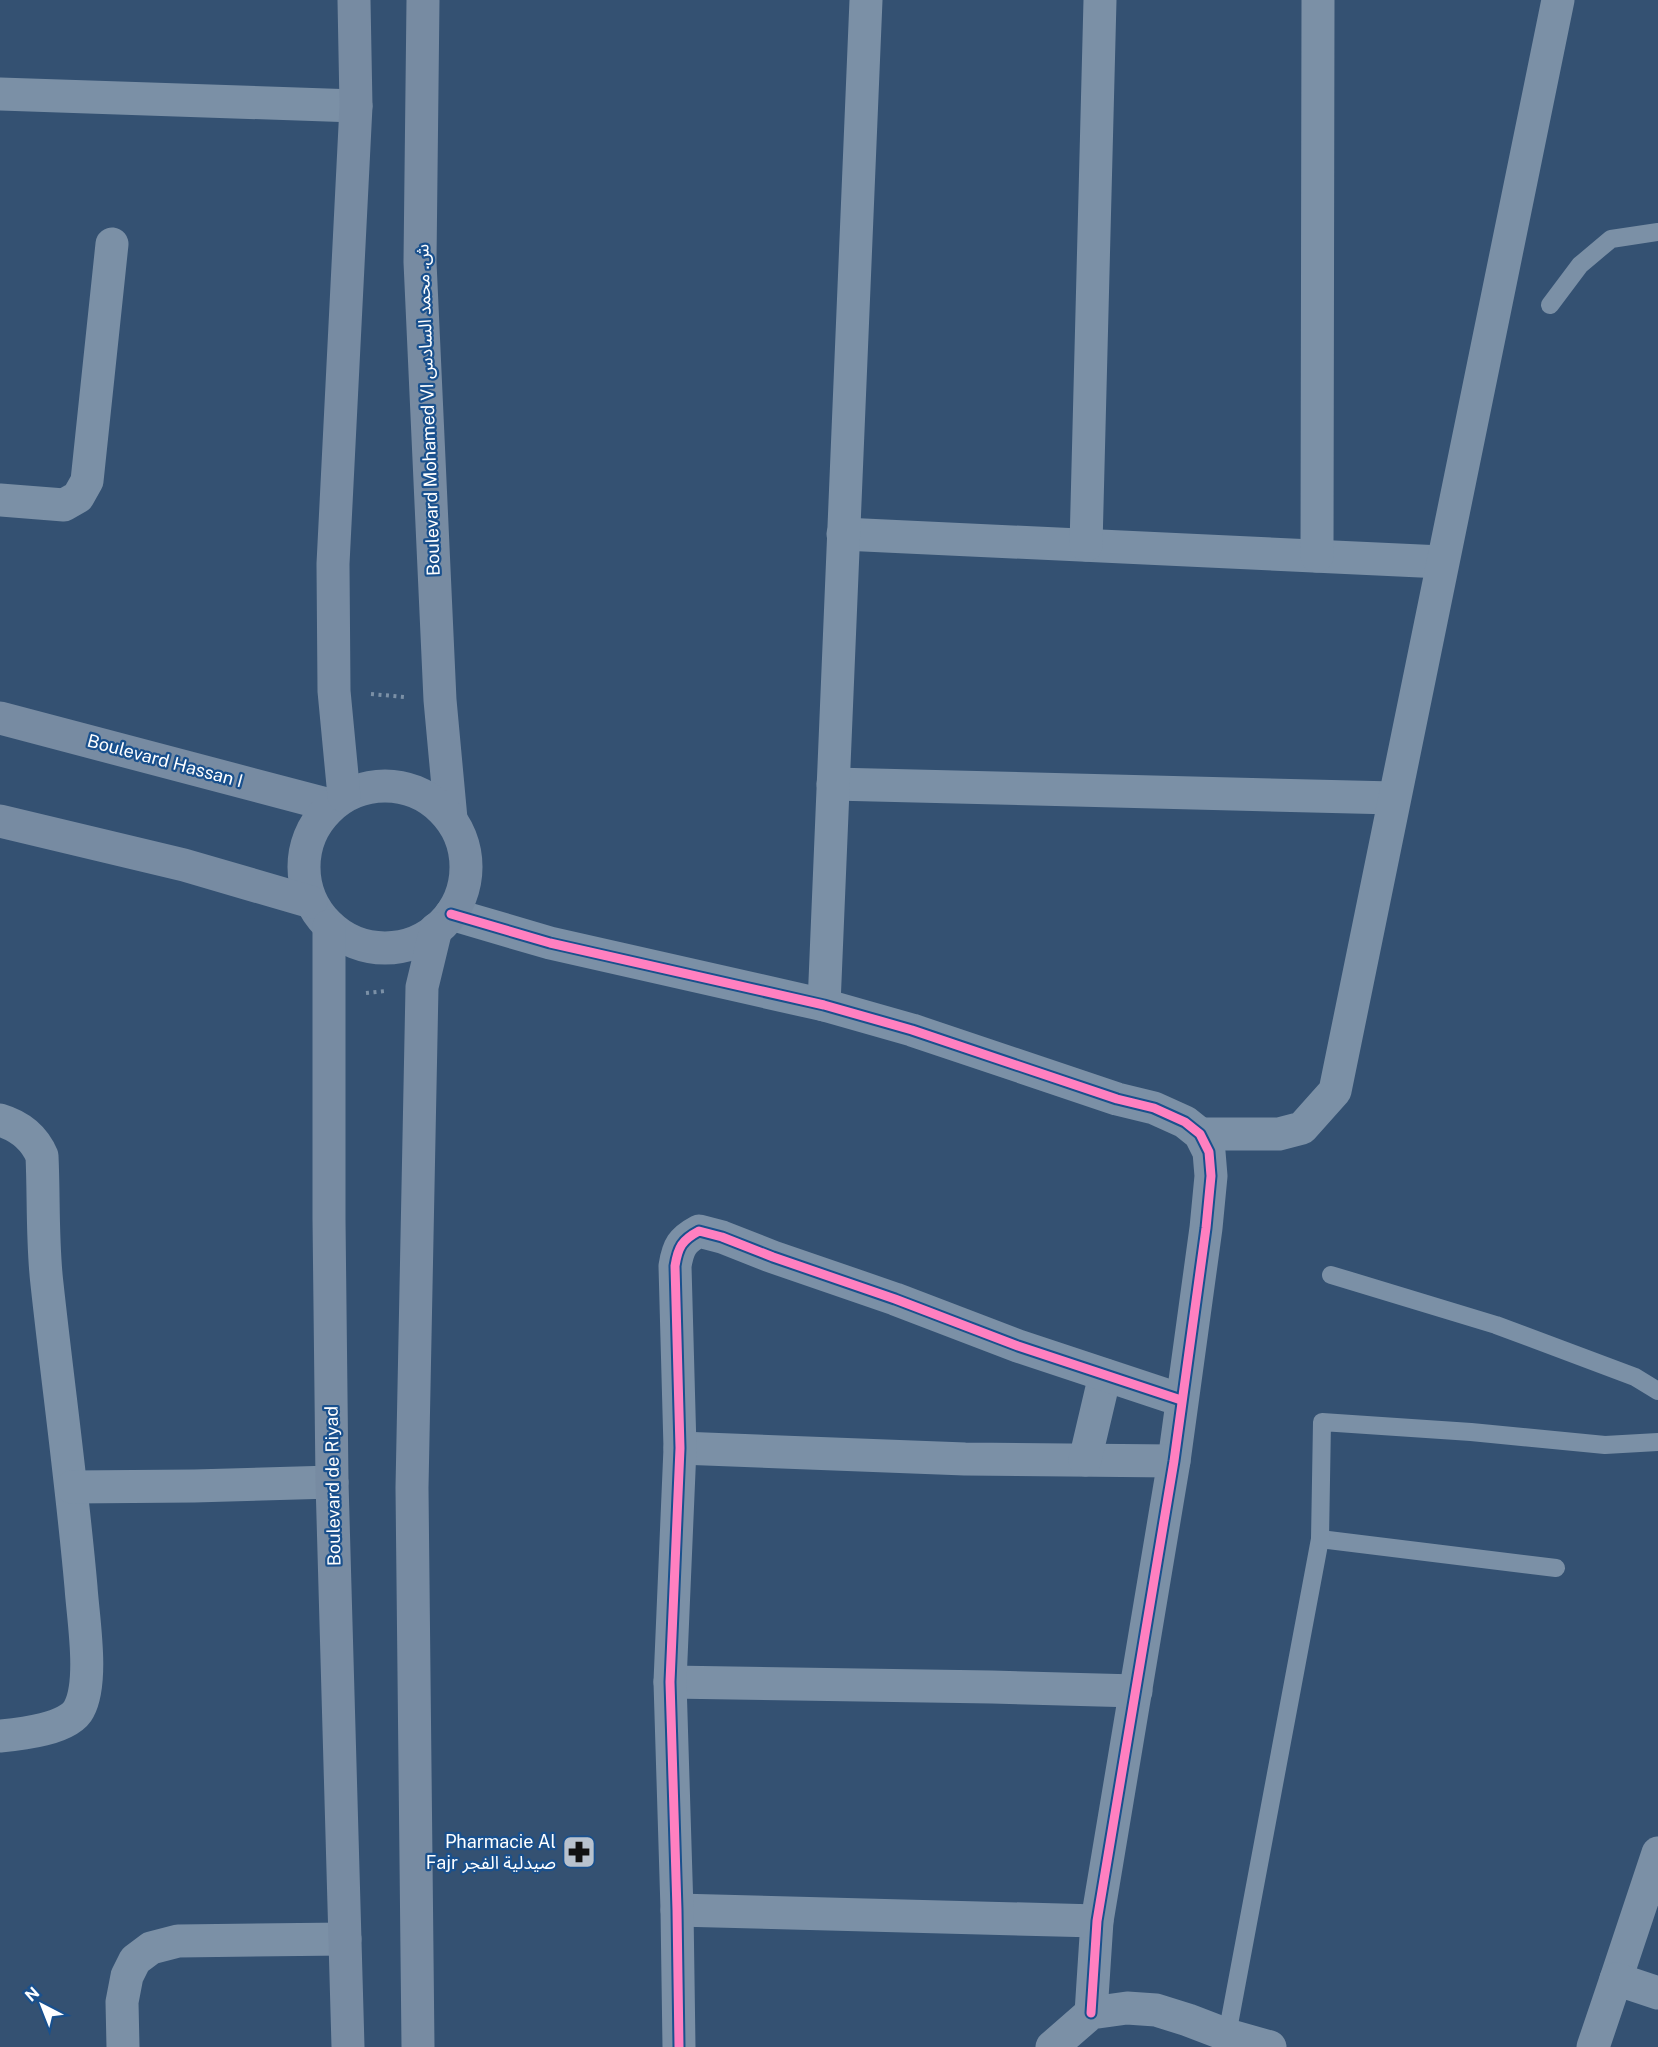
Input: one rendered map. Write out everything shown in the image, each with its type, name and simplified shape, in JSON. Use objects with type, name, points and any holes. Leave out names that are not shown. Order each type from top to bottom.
[{"type":"main road","points":[[337,801],[333,564],[356,106],[354,0]]},
{"type":"main road","name":"Boulevard Mohamed VI ش. محمد السادس","points":[[423,0],[420,262],[440,700],[451,819]]},
{"type":"main road","name":"Boulevard Hassan I","points":[[0,718],[337,801]]},
{"type":"main road","points":[[320,914],[304,877],[305,851],[314,825],[337,801],[382,785],[421,793],[451,819],[461,837],[466,856],[466,877],[461,896],[443,922],[422,987],[412,1488],[418,2047]]},
{"type":"main road","points":[[0,821],[184,865],[320,914],[348,939],[370,947],[393,948],[416,942],[443,922]]},
{"type":"main road","name":"Boulevard de Riyad","points":[[320,914],[330,997],[329,1219],[332,1482],[348,2047]]},
{"type":"street","points":[[824,1005],[866,0]]},
{"type":"street","points":[[1086,546],[1100,0]]},
{"type":"street","points":[[1317,556],[1318,0]]},
{"type":"street","points":[[1200,1134],[1279,1134],[1302,1128],[1335,1091],[1558,0]]},
{"type":"street","points":[[0,94],[356,106]]},
{"type":"street","points":[[0,500],[64,505],[78,497],[87,481],[112,244]]},
{"type":"street","points":[[843,534],[1442,562]]},
{"type":"street","points":[[833,784],[1394,798]]},
{"type":"street","points":[[443,922],[550,943],[824,1005],[912,1030],[1117,1099],[1154,1108],[1185,1122],[1200,1134],[1209,1152],[1211,1176],[1206,1228],[1174,1461],[1097,1921],[1091,2013]]},
{"type":"street","points":[[0,1120],[8,1122],[36,1141],[42,1156],[46,1281],[72,1487],[86,1656],[83,1695],[79,1710],[65,1721],[38,1732],[0,1736]]},
{"type":"street","points":[[679,2047],[670,1682],[680,1448],[675,1266],[677,1251],[686,1238],[699,1231],[722,1237],[1018,1346],[1181,1400]]},
{"type":"street","points":[[1085,1460],[1105,1376]]},
{"type":"street","points":[[680,1448],[965,1459],[1174,1461]]},
{"type":"street","points":[[72,1487],[332,1482]]},
{"type":"street","points":[[670,1682],[992,1687],[1136,1692]]},
{"type":"street","points":[[1593,2047],[1658,1853]]},
{"type":"street","points":[[677,1911],[1097,1921]]},
{"type":"street","points":[[123,2047],[122,2002],[127,1976],[135,1960],[151,1948],[178,1941],[345,1939]]},
{"type":"street","points":[[1616,1980],[1658,1993]]},
{"type":"street","points":[[1052,2047],[1091,2013],[1127,2008],[1156,2010],[1227,2035],[1270,2047]]},
{"type":"lane","points":[[1550,305],[1580,265],[1611,238],[1658,232]]},
{"type":"lane","points":[[1331,1275],[1496,1325],[1635,1377],[1658,1391]]},
{"type":"lane","points":[[1227,2035],[1320,1539],[1322,1422],[1471,1432],[1605,1445],[1658,1442]]},
{"type":"lane","points":[[1320,1539],[1556,1568]]},
{"type":"path","points":[[334,691],[440,700]]},
{"type":"path","points":[[330,997],[422,987]]},
{"type":"cycle path","points":[[451,914],[550,943],[824,1005],[912,1030],[1117,1099],[1154,1108],[1185,1122],[1200,1134],[1209,1152],[1211,1176],[1206,1228],[1174,1461],[1097,1921],[1091,2013]]},
{"type":"cycle path","points":[[679,2047],[670,1682],[680,1448],[675,1266],[682,1245],[699,1231],[722,1237],[1018,1346],[1181,1400]]},
{"type":"place","name":"Pharmacie Al Fajr صيدلية الفجر","points":[[579,1852]]}]
